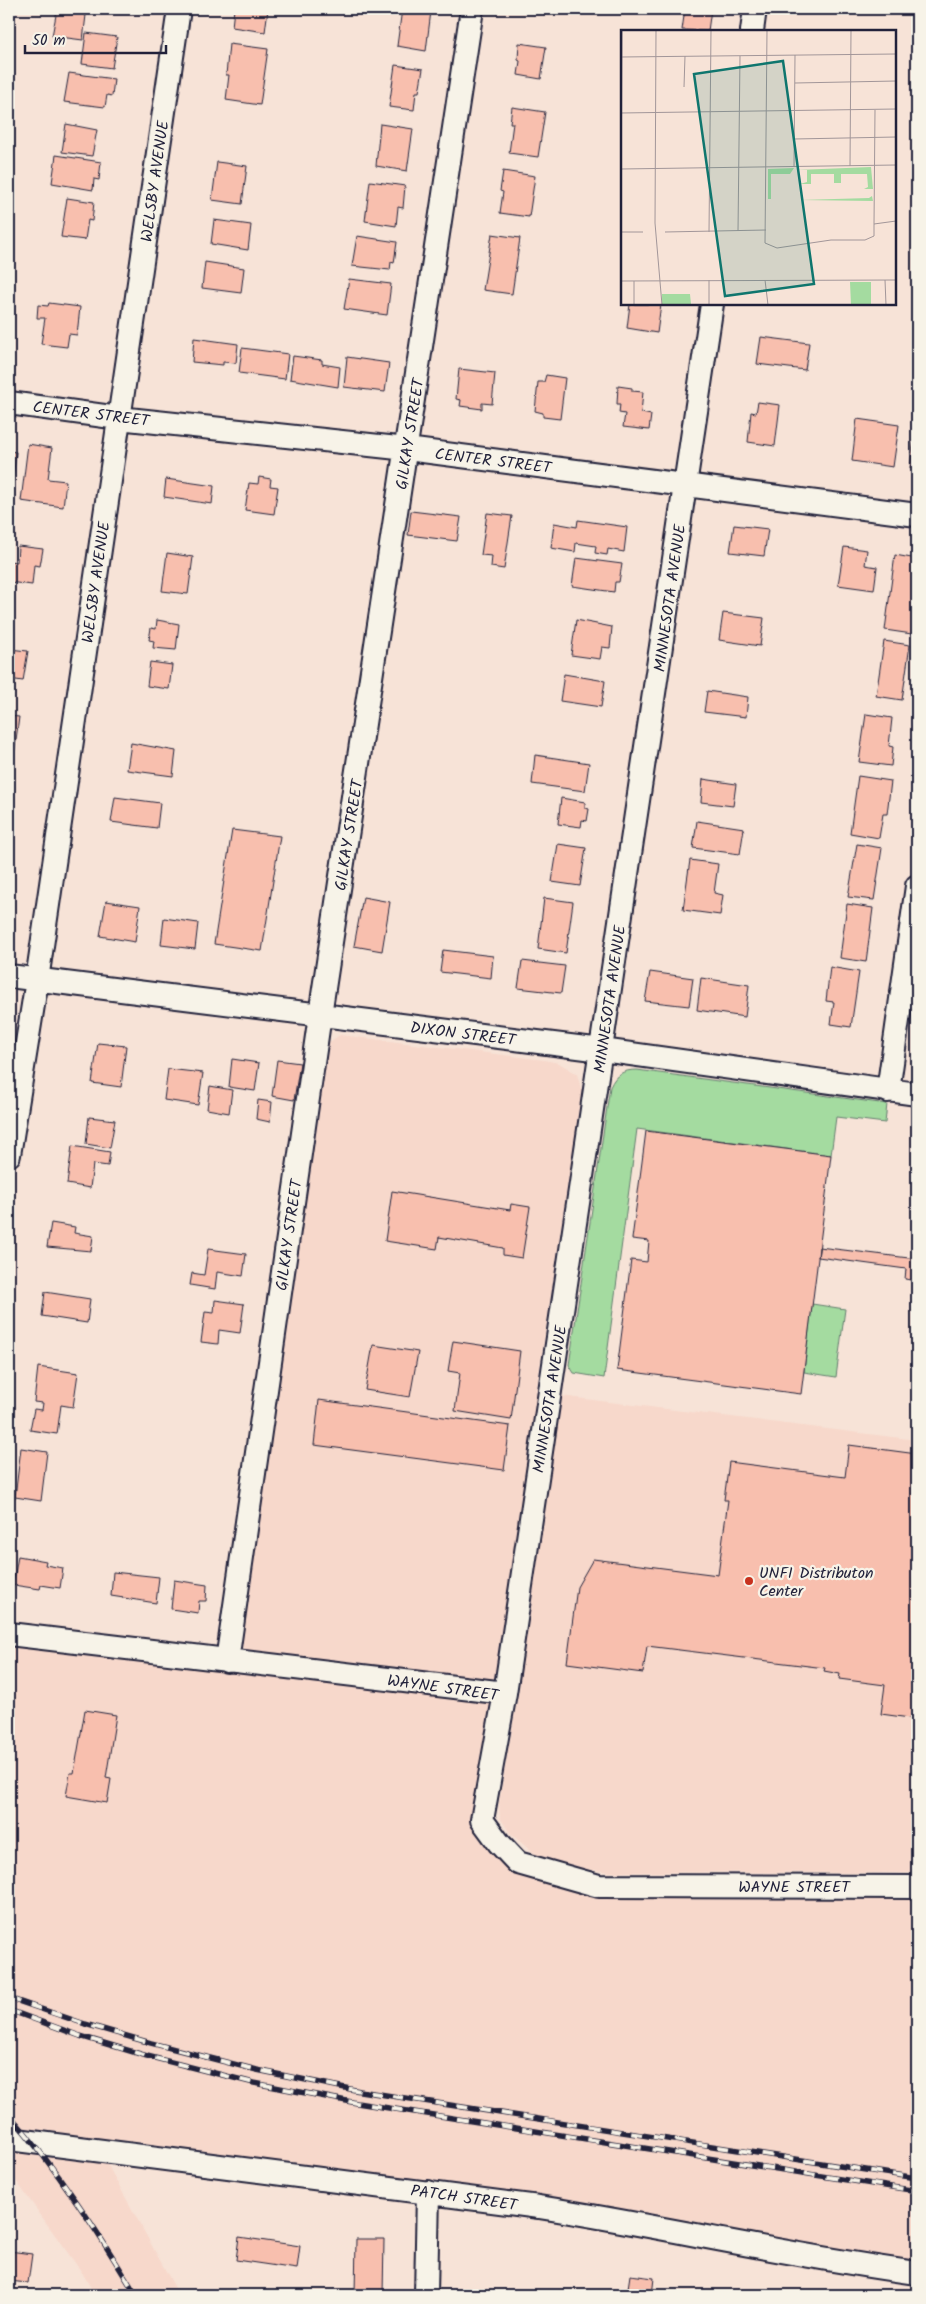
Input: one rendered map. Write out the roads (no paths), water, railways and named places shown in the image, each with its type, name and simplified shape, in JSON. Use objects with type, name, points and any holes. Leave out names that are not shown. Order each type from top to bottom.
[{"type":"street","name":"WELSBY AVENUE","points":[[9,1154],[37,980],[179,9]]},
{"type":"street","name":"GILKAY STREET","points":[[227,1661],[320,1015],[472,9]]},
{"type":"street","points":[[752,30],[755,9]]},
{"type":"street","name":"MINNESOTA AVENUE","points":[[505,1693],[712,305]]},
{"type":"street","name":"CENTER STREET","points":[[9,403],[119,418],[407,449],[917,515]]},
{"type":"street","points":[[888,1091],[917,886]]},
{"type":"street","name":"DIXON STREET","points":[[9,976],[602,1050],[917,1094]]},
{"type":"street","name":"WAYNE STREET","points":[[9,1634],[505,1693],[482,1820],[499,1843],[518,1862],[599,1886],[917,1887]]},
{"type":"street","name":"PATCH STREET","points":[[9,2139],[428,2192],[623,2220],[805,2256],[917,2274]]},
{"type":"street","points":[[426,2295],[428,2192]]},
{"type":"railway","points":[[9,1998],[85,2024],[151,2043],[257,2070],[360,2091],[917,2178]]},
{"type":"railway","points":[[9,2010],[80,2036],[147,2056],[254,2083],[357,2103],[917,2191]]},
{"type":"railway","points":[[9,2114],[77,2202],[136,2295]]},
{"type":"place","name":"UNFI Distributon Center","points":[[749,1581]]}]
